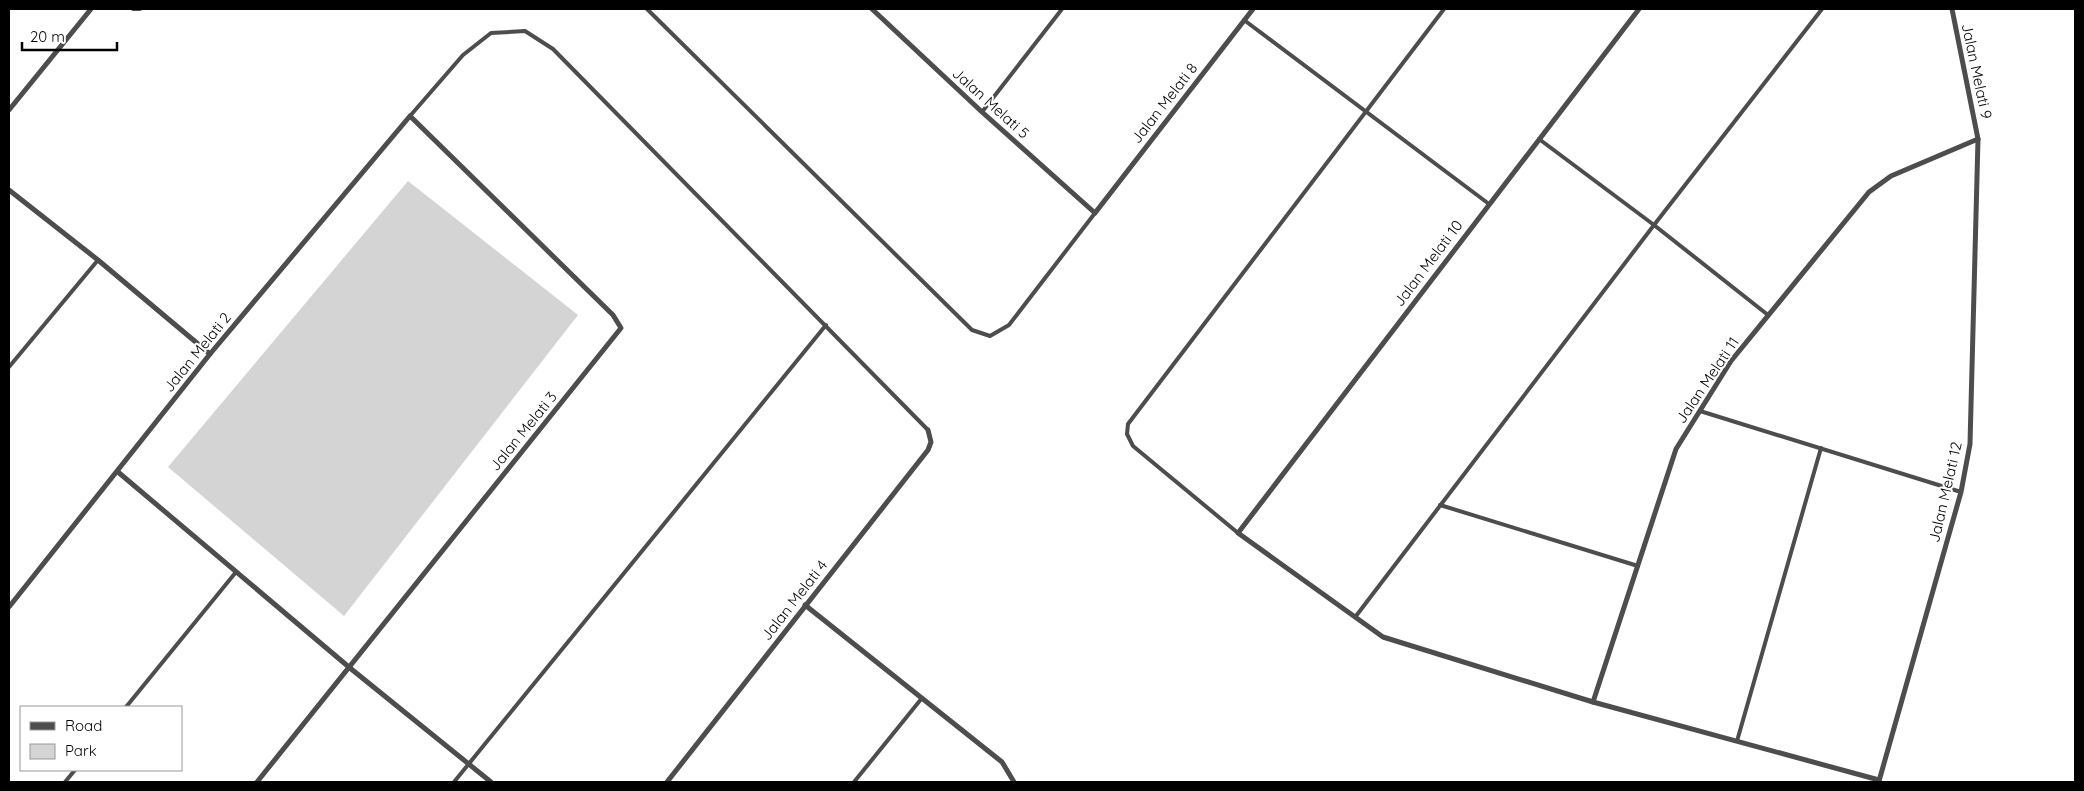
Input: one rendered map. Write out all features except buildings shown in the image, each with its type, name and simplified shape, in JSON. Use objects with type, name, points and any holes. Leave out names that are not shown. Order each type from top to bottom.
[{"type":"street","points":[[9,110],[91,9]]},
{"type":"street","name":"Jalan Melati 5","points":[[872,9],[982,112],[1095,213]]},
{"type":"street","points":[[878,14],[883,9]]},
{"type":"street","name":"Jalan Melati 8","points":[[1095,213],[1253,9]]},
{"type":"street","name":"Jalan Melati 10","points":[[1238,533],[1639,9]]},
{"type":"street","name":"Jalan Melati 9","points":[[1952,9],[1978,139]]},
{"type":"street","name":"Jalan Melati 2","points":[[9,607],[210,354],[410,116]]},
{"type":"street","name":"Jalan Melati 3","points":[[257,782],[621,328],[613,315],[410,116]]},
{"type":"street","name":"Jalan Melati 11","points":[[1593,702],[1676,449],[1731,361],[1869,192],[1891,176],[1978,139]]},
{"type":"street","name":"Jalan Melati 12","points":[[1879,781],[1962,492],[1970,444],[1978,139]]},
{"type":"street","points":[[9,190],[98,260],[210,354]]},
{"type":"street","name":"Jalan Melati 4","points":[[667,782],[928,450],[931,442],[928,430]]},
{"type":"street","points":[[118,472],[350,668],[491,782]]},
{"type":"street","points":[[1238,533],[1383,637],[1593,702],[1879,781]]},
{"type":"street","points":[[805,605],[1002,762],[1014,782]]},
{"type":"lane","points":[[133,9],[140,9]]},
{"type":"lane","points":[[647,9],[972,330],[990,336],[1009,325],[1095,213]]},
{"type":"lane","points":[[982,112],[1062,9]]},
{"type":"lane","points":[[1238,533],[1134,446],[1127,434],[1128,424],[1444,9]]},
{"type":"lane","points":[[1356,616],[1654,225],[1822,9]]},
{"type":"lane","points":[[1244,20],[1489,204]]},
{"type":"lane","points":[[410,116],[463,55],[491,33],[525,31],[553,49],[928,430]]},
{"type":"lane","points":[[1539,139],[1654,225],[1768,315]]},
{"type":"lane","points":[[9,367],[98,260]]},
{"type":"lane","points":[[454,782],[826,325]]},
{"type":"lane","points":[[1700,411],[1962,492]]},
{"type":"lane","points":[[1737,741],[1821,448]]},
{"type":"lane","points":[[1440,505],[1638,566]]},
{"type":"lane","points":[[127,706],[236,572]]},
{"type":"lane","points":[[854,782],[922,698]]},
{"type":"lane","points":[[65,782],[74,771]]},
{"type":"green space","points":[[408,181],[578,315],[344,616],[168,467]]}]
